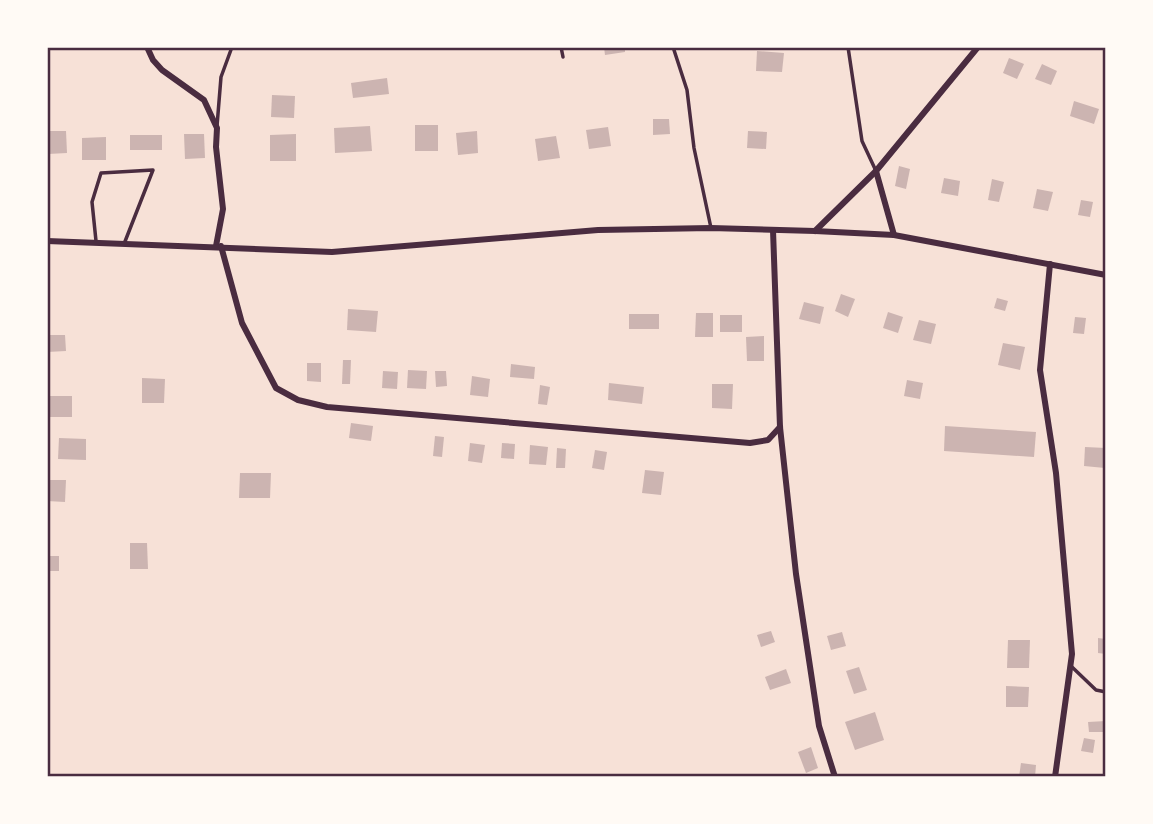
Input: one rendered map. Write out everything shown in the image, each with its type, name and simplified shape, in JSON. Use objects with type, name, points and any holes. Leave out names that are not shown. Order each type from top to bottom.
[{"type":"street","points":[[147,47],[162,70],[204,100],[217,128],[216,147],[223,209],[218,246],[242,323],[276,388],[298,400],[327,407],[750,443],[768,440],[780,427]]},
{"type":"street","points":[[815,231],[876,171],[978,47]]},
{"type":"street","points":[[876,171],[894,235]]},
{"type":"street","points":[[47,241],[332,252],[597,230],[711,228],[815,231],[894,235],[1106,275]]},
{"type":"street","points":[[773,230],[780,427],[796,575],[819,726],[835,777]]},
{"type":"street","points":[[1050,264],[1040,370],[1056,473],[1072,654],[1055,777]]},
{"type":"lane","points":[[217,128],[221,77],[232,47]]},
{"type":"lane","points":[[561,47],[563,57]]},
{"type":"lane","points":[[673,47],[687,90],[694,148],[711,228]]},
{"type":"lane","points":[[848,47],[862,141],[876,171]]},
{"type":"lane","points":[[96,242],[92,202],[101,173],[153,170],[124,244]]},
{"type":"lane","points":[[1070,665],[1096,690],[1106,692]]},
{"type":"building","points":[[604,47],[625,47],[625,52],[605,55]]},
{"type":"building","points":[[757,51],[784,53],[782,72],[756,71]]},
{"type":"building","points":[[1009,58],[1024,64],[1017,79],[1003,73]]},
{"type":"building","points":[[1042,64],[1057,71],[1051,85],[1035,79]]},
{"type":"building","points":[[387,78],[389,94],[353,98],[351,83]]},
{"type":"building","points":[[272,95],[295,96],[294,118],[271,117]]},
{"type":"building","points":[[1074,101],[1099,109],[1094,124],[1070,116]]},
{"type":"building","points":[[653,119],[669,119],[670,134],[653,135]]},
{"type":"building","points":[[415,125],[438,125],[438,151],[415,151]]},
{"type":"building","points":[[370,126],[372,151],[335,153],[334,128]]},
{"type":"building","points":[[608,127],[611,146],[589,149],[586,130]]},
{"type":"building","points":[[47,131],[66,131],[67,153],[48,154]]},
{"type":"building","points":[[477,131],[478,153],[458,155],[456,133]]},
{"type":"building","points":[[748,131],[767,132],[766,149],[747,148]]},
{"type":"building","points":[[184,134],[204,134],[205,158],[185,159]]},
{"type":"building","points":[[296,134],[296,161],[270,161],[270,135]]},
{"type":"building","points":[[130,135],[162,135],[162,150],[130,150]]},
{"type":"building","points":[[556,136],[560,158],[538,161],[535,139]]},
{"type":"building","points":[[106,137],[106,160],[82,160],[82,138]]},
{"type":"building","points":[[899,166],[910,169],[906,189],[895,186]]},
{"type":"building","points":[[944,178],[960,181],[958,196],[941,193]]},
{"type":"building","points":[[992,179],[1004,182],[999,202],[988,200]]},
{"type":"building","points":[[1037,189],[1053,192],[1048,211],[1033,208]]},
{"type":"building","points":[[1081,200],[1093,202],[1090,217],[1078,215]]},
{"type":"building","points":[[841,294],[855,299],[848,317],[835,311]]},
{"type":"building","points":[[997,298],[1008,301],[1005,311],[994,308]]},
{"type":"building","points":[[804,302],[824,307],[820,324],[799,319]]},
{"type":"building","points":[[348,309],[378,311],[376,332],[347,330]]},
{"type":"building","points":[[888,312],[903,317],[898,333],[883,328]]},
{"type":"building","points":[[696,313],[713,313],[713,337],[695,337]]},
{"type":"building","points":[[629,314],[659,314],[659,329],[629,329]]},
{"type":"building","points":[[720,315],[742,315],[742,332],[720,332]]},
{"type":"building","points":[[1075,317],[1086,318],[1084,334],[1073,333]]},
{"type":"building","points":[[919,320],[936,324],[931,344],[913,340]]},
{"type":"building","points":[[47,335],[65,335],[66,351],[47,352]]},
{"type":"building","points":[[764,336],[764,361],[747,361],[746,337]]},
{"type":"building","points":[[1003,343],[1025,347],[1020,370],[998,365]]},
{"type":"building","points":[[343,360],[351,360],[350,384],[342,384]]},
{"type":"building","points":[[307,363],[321,363],[321,382],[307,381]]},
{"type":"building","points":[[511,364],[535,367],[534,379],[510,377]]},
{"type":"building","points":[[408,370],[427,371],[426,389],[407,388]]},
{"type":"building","points":[[383,371],[398,372],[397,389],[382,388]]},
{"type":"building","points":[[435,371],[446,371],[447,386],[436,387]]},
{"type":"building","points":[[472,376],[490,379],[488,397],[470,395]]},
{"type":"building","points":[[142,378],[165,379],[164,403],[142,403]]},
{"type":"building","points":[[907,380],[923,383],[920,399],[904,396]]},
{"type":"building","points":[[609,383],[644,387],[642,404],[608,400]]},
{"type":"building","points":[[712,384],[733,384],[732,409],[712,408]]},
{"type":"building","points":[[540,385],[550,387],[547,405],[538,404]]},
{"type":"building","points":[[48,396],[72,396],[72,417],[48,417]]},
{"type":"building","points":[[351,423],[373,426],[371,441],[349,438]]},
{"type":"building","points":[[945,426],[1036,432],[1034,457],[944,451]]},
{"type":"building","points":[[435,436],[444,437],[442,457],[433,456]]},
{"type":"building","points":[[59,438],[86,439],[86,460],[58,459]]},
{"type":"building","points":[[470,443],[485,445],[482,463],[468,461]]},
{"type":"building","points":[[502,443],[515,444],[514,459],[501,458]]},
{"type":"building","points":[[530,445],[548,447],[546,465],[529,464]]},
{"type":"building","points":[[1085,447],[1106,448],[1105,468],[1084,466]]},
{"type":"building","points":[[557,448],[566,449],[565,468],[556,468]]},
{"type":"building","points":[[595,450],[607,452],[604,470],[592,468]]},
{"type":"building","points":[[645,470],[664,472],[661,495],[642,493]]},
{"type":"building","points":[[240,473],[271,473],[270,498],[239,498]]},
{"type":"building","points":[[47,480],[66,480],[65,502],[47,501]]},
{"type":"building","points":[[130,543],[147,543],[148,569],[130,569]]},
{"type":"building","points":[[47,556],[59,556],[59,571],[47,571]]},
{"type":"building","points":[[771,631],[775,642],[761,647],[757,635]]},
{"type":"building","points":[[842,632],[846,646],[831,650],[827,636]]},
{"type":"building","points":[[1098,638],[1106,639],[1106,654],[1098,653]]},
{"type":"building","points":[[1008,640],[1030,640],[1029,668],[1007,668]]},
{"type":"building","points":[[859,667],[867,690],[854,694],[846,671]]},
{"type":"building","points":[[786,669],[791,683],[770,690],[765,677]]},
{"type":"building","points":[[1006,686],[1029,687],[1028,707],[1006,707]]},
{"type":"building","points":[[875,712],[884,740],[855,750],[845,722]]},
{"type":"building","points":[[1106,721],[1106,732],[1089,732],[1088,722]]},
{"type":"building","points":[[1084,738],[1095,740],[1093,753],[1081,751]]},
{"type":"building","points":[[811,747],[818,768],[806,773],[798,752]]},
{"type":"building","points":[[1021,763],[1036,765],[1035,777],[1019,777]]}]
